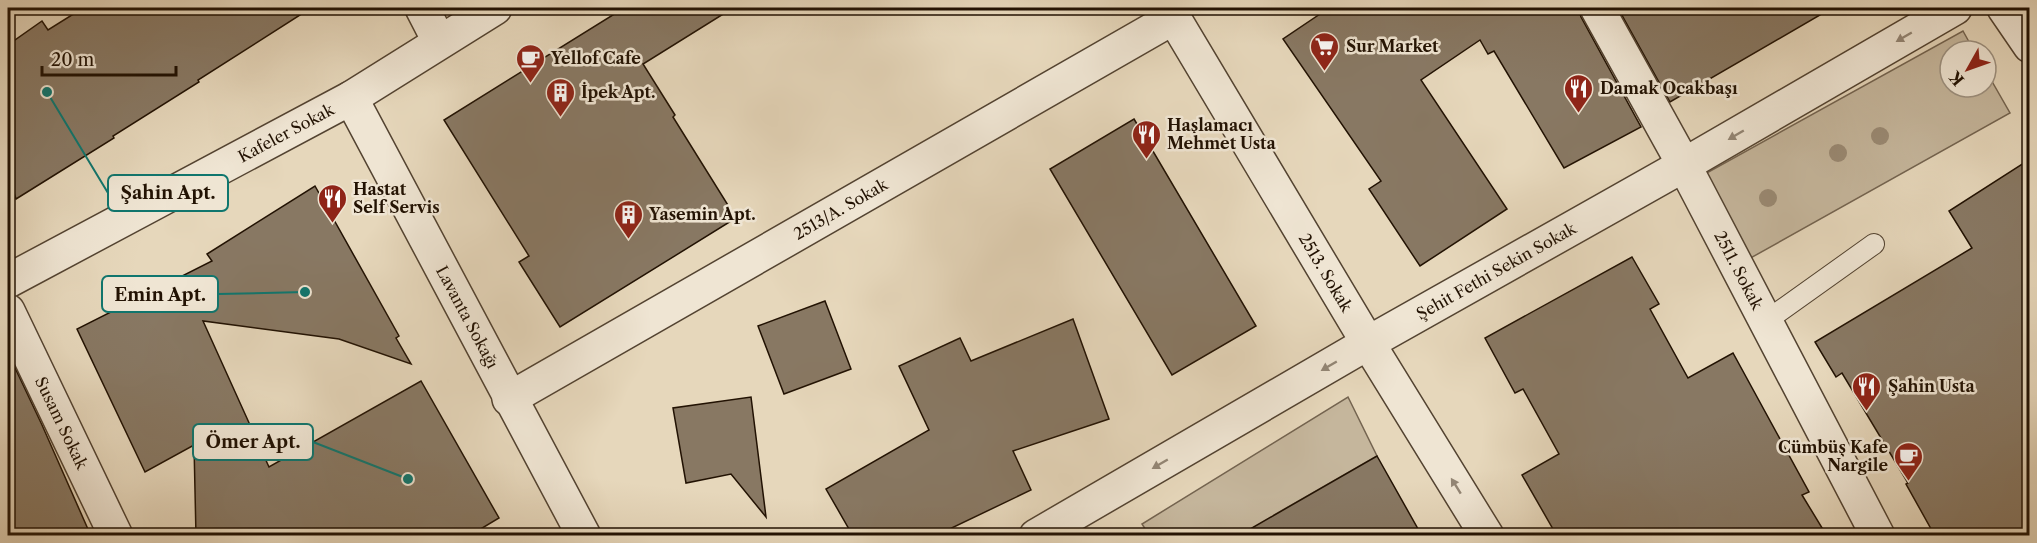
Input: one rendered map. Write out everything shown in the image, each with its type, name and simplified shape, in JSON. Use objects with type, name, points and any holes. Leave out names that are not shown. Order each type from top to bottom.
[{"type":"street","points":[[422,8],[440,41]]},
{"type":"street","name":"Kafeler Sokak","points":[[8,281],[351,98],[495,8]]},
{"type":"street","name":"2511. Sokak","points":[[1597,8],[1684,165],[1878,536]]},
{"type":"street","name":"Şehit Fethi Sekin Sokak","points":[[1036,536],[1082,525],[1368,344],[1955,8]]},
{"type":"street","points":[[2004,8],[2030,46]]},
{"type":"street","name":"2513. Sokak","points":[[1170,13],[1368,344],[1487,536]]},
{"type":"street","name":"2513/A. Sokak","points":[[509,399],[1170,13]]},
{"type":"street","name":"Lavanta Sokağı","points":[[351,98],[509,399],[584,536]]},
{"type":"street","name":"Susam Sokak","points":[[8,311],[116,536]]},
{"type":"lane","points":[[1766,321],[1874,243]]},
{"type":"shaded area","points":[[1963,31],[1967,39],[1949,39]]},
{"type":"shaded area","points":[[1938,45],[1938,99],[1998,99],[1998,92],[2010,113],[1747,260],[1703,175]]},
{"type":"shaded area","points":[[1348,397],[1377,456],[1274,515],[1285,535],[1149,535],[1142,524]]},
{"type":"building","points":[[83,8],[311,8],[113,136],[114,138],[16,199],[8,173],[8,45],[42,21],[48,30]]},
{"type":"building","points":[[624,8],[733,8],[643,64],[736,218],[560,327],[519,262],[529,256],[444,120]]},
{"type":"building","points":[[1329,8],[1578,8],[1641,127],[1564,168],[1494,51],[1488,54],[1480,40],[1421,80],[1507,209],[1420,266],[1369,189],[1381,181],[1283,39]]},
{"type":"building","points":[[1618,8],[1832,8],[1670,102]]},
{"type":"building","points":[[1134,119],[1256,326],[1172,375],[1050,169]]},
{"type":"building","points":[[2030,159],[2030,536],[1935,536],[1906,484],[1908,483],[1842,373],[1836,377],[1815,342],[1972,248],[1949,211]]},
{"type":"building","points":[[315,186],[399,336],[396,338],[411,364],[339,339],[203,321],[269,467],[421,381],[499,518],[469,536],[196,536],[194,445],[145,472],[77,329],[212,261],[207,254]]},
{"type":"building","points":[[1632,257],[1659,304],[1650,309],[1688,378],[1733,353],[1809,492],[1802,495],[1827,536],[1557,536],[1522,475],[1559,454],[1523,389],[1515,393],[1485,338]]},
{"type":"building","points":[[825,301],[851,369],[784,394],[758,326]]},
{"type":"building","points":[[1073,319],[1109,419],[1013,451],[1031,490],[935,536],[853,536],[826,489],[929,430],[899,366],[960,338],[971,361]]},
{"type":"building","points":[[8,353],[42,425],[91,536],[8,536]]},
{"type":"building","points":[[751,397],[766,517],[731,474],[686,483],[673,408]]},
{"type":"building","points":[[1377,456],[1422,536],[1238,536]]},
{"type":"place","name":"Sur Market","points":[[1325,72]]},
{"type":"place","name":"Yellof Cafe","points":[[530,84]]},
{"type":"place","name":"Şahin Apt.","points":[[47,92]]},
{"type":"place","name":"Damak Ocakbaşı","points":[[1579,114]]},
{"type":"place","name":"İpek Apt.","points":[[560,118]]},
{"type":"place","name":"Haşlamacı Mehmet Usta","points":[[1146,160]]},
{"type":"place","name":"Hastat Self Servis","points":[[332,224]]},
{"type":"place","name":"Yasemin Apt.","points":[[628,240]]},
{"type":"place","name":"Emin Apt.","points":[[305,292]]},
{"type":"place","name":"Şahin Usta","points":[[1867,412]]},
{"type":"place","name":"Ömer Apt.","points":[[408,479]]},
{"type":"place","name":"Cümbüş Kafe Nargile","points":[[1909,482]]}]
